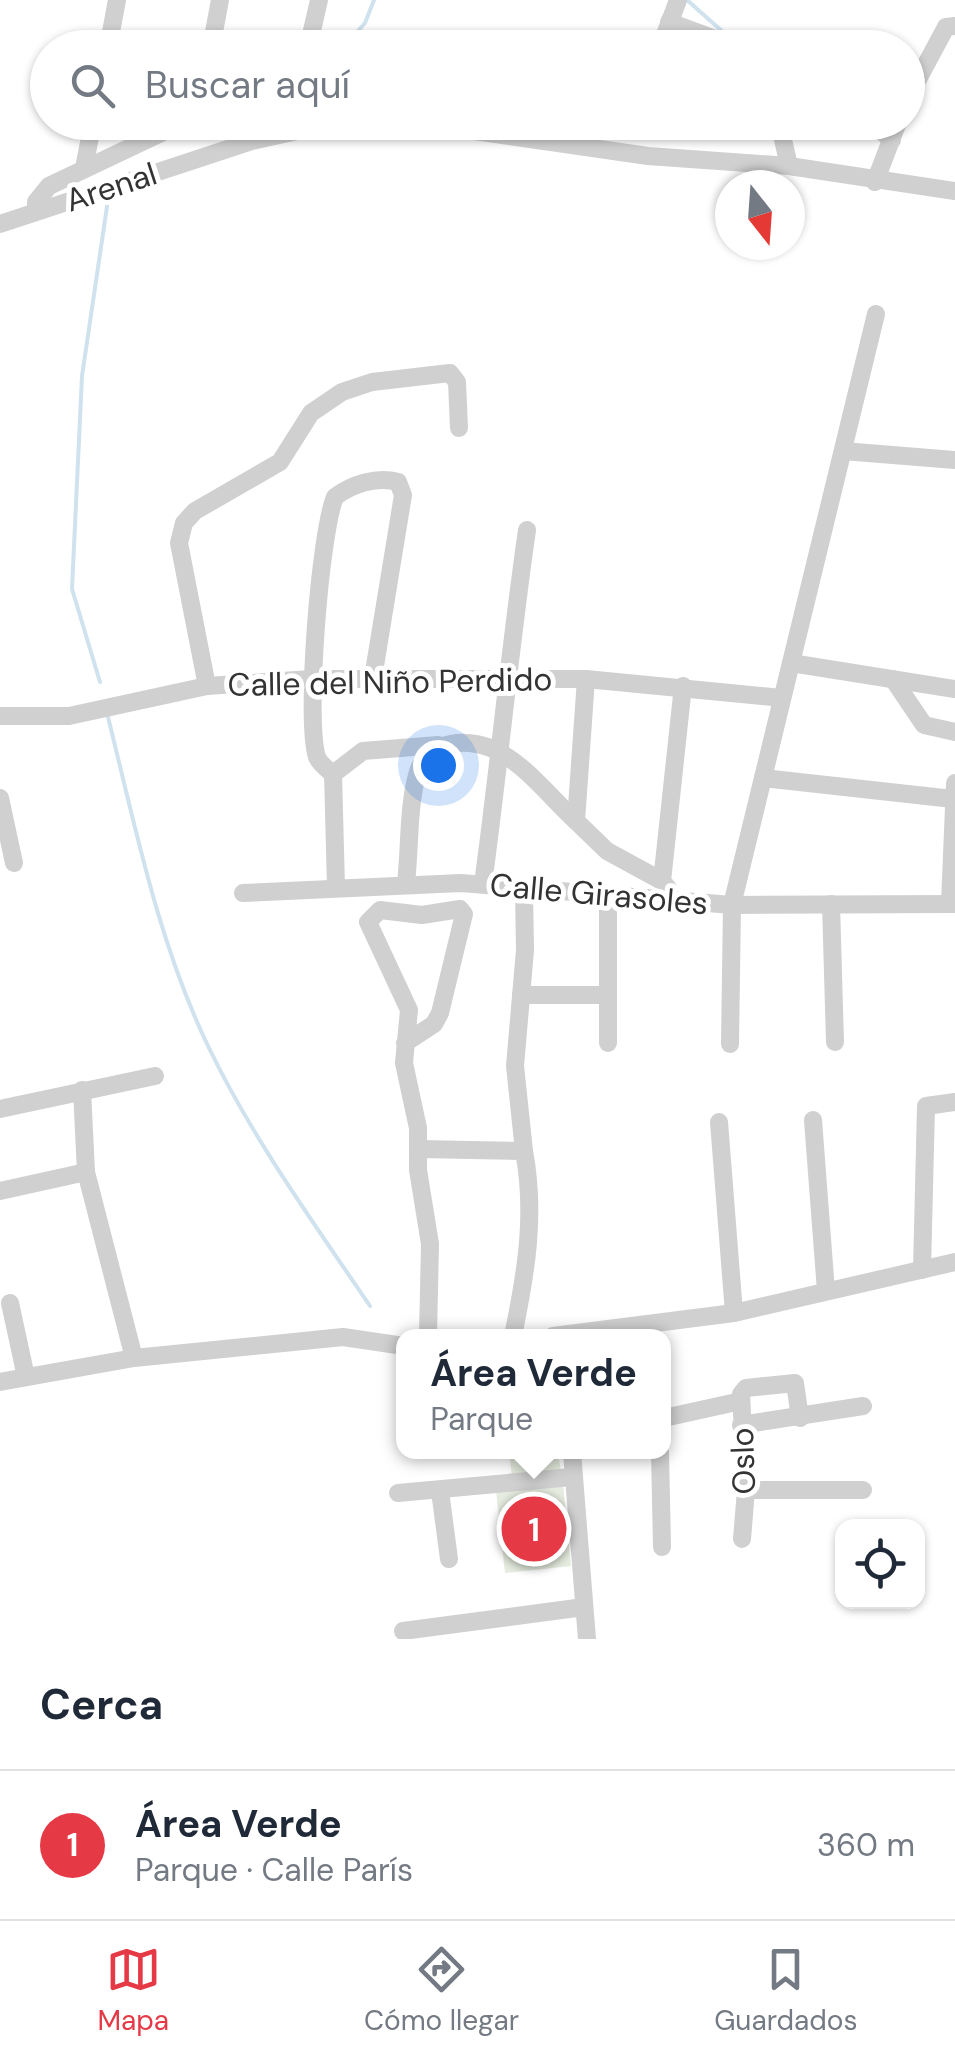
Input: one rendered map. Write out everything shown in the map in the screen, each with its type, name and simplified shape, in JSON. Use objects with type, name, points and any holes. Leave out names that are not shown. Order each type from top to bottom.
[{"type":"street","points":[[111,30],[116,0]]},
{"type":"street","points":[[214,30],[220,0]]},
{"type":"street","points":[[312,30],[319,0]]},
{"type":"street","points":[[666,30],[678,0]]},
{"type":"street","points":[[669,22],[691,30]]},
{"type":"street","points":[[925,66],[946,27],[955,26]]},
{"type":"street","points":[[84,168],[89,140]]},
{"type":"street","points":[[36,211],[36,202],[50,186],[145,140]]},
{"type":"street","name":"Arenal","points":[[0,224],[257,140]]},
{"type":"street","points":[[544,140],[665,158],[790,166],[876,182],[955,190]]},
{"type":"street","points":[[589,146],[591,140]]},
{"type":"street","points":[[784,140],[790,166]]},
{"type":"street","points":[[876,182],[892,140]]},
{"type":"street","points":[[730,1044],[732,904],[876,314]]},
{"type":"street","points":[[207,686],[179,543],[184,523],[195,511],[280,462],[311,412],[342,392],[372,382],[450,374],[457,382],[459,428]]},
{"type":"street","points":[[843,452],[955,460]]},
{"type":"street","points":[[336,888],[333,774],[316,754],[312,679],[330,510],[342,491],[387,479],[398,482],[403,495],[373,678]]},
{"type":"street","points":[[484,884],[506,676],[527,530]]},
{"type":"street","points":[[791,663],[955,689]]},
{"type":"street","name":"Calle del Niño Perdido","points":[[0,716],[68,716],[207,686],[312,679],[586,679],[782,698]]},
{"type":"street","points":[[576,821],[586,679]]},
{"type":"street","points":[[893,680],[924,725],[955,732]]},
{"type":"street","points":[[662,880],[682,686]]},
{"type":"street","points":[[333,774],[362,751],[455,743],[500,752],[607,851],[662,880],[678,899]]},
{"type":"street","points":[[406,883],[417,774],[426,755],[438,746]]},
{"type":"street","points":[[763,778],[954,791],[952,903]]},
{"type":"street","points":[[0,798],[14,863]]},
{"type":"street","name":"Calle Girasoles","points":[[243,894],[406,883],[484,884],[608,898],[732,904],[952,903]]},
{"type":"street","points":[[514,1329],[528,1263],[530,1226],[515,1066],[524,890]]},
{"type":"street","points":[[608,898],[608,1044]]},
{"type":"street","points":[[831,904],[835,1042]]},
{"type":"street","points":[[405,1042],[434,1024],[440,1012],[464,914],[460,909],[422,914],[380,910],[368,922],[409,1010],[405,1042],[404,1063],[420,1148],[418,1170],[430,1244],[428,1329]]},
{"type":"street","points":[[521,995],[606,995]]},
{"type":"street","points":[[0,1109],[155,1076]]},
{"type":"street","points":[[82,1090],[86,1172],[134,1358]]},
{"type":"street","points":[[922,1270],[926,1106],[955,1102]]},
{"type":"street","points":[[814,1120],[826,1290]]},
{"type":"street","points":[[719,1122],[734,1314]]},
{"type":"street","points":[[420,1148],[524,1150]]},
{"type":"street","points":[[0,1191],[86,1172]]},
{"type":"street","points":[[619,1329],[734,1314],[955,1262]]},
{"type":"street","points":[[10,1302],[26,1377]]},
{"type":"street","points":[[0,1382],[134,1358],[344,1337],[396,1345]]},
{"type":"street","points":[[740,1402],[746,1388],[791,1382],[798,1387],[800,1418]]},
{"type":"street","name":"Oslo","points":[[671,1417],[740,1402],[746,1490],[742,1538]]},
{"type":"street","points":[[741,1425],[863,1406]]},
{"type":"street","points":[[572,1459],[587,1639]]},
{"type":"street","points":[[660,1459],[662,1547]]},
{"type":"street","points":[[398,1492],[440,1492],[572,1477]]},
{"type":"street","points":[[746,1490],[863,1490]]},
{"type":"street","points":[[440,1492],[449,1559]]},
{"type":"street","points":[[403,1631],[584,1607]]},
{"type":"shaded area","points":[[510,1459],[559,1459],[561,1472],[512,1476]]},
{"type":"shaded area","points":[[563,1484],[571,1566],[505,1573],[496,1491]]},
{"type":"waterway","points":[[359,30],[374,0]]},
{"type":"waterway","points":[[687,0],[721,30]]},
{"type":"waterway","points":[[100,682],[72,589],[82,376],[109,193]]},
{"type":"waterway","points":[[107,713],[149,883],[191,1008],[226,1082],[264,1147],[370,1306]]},
{"type":"place","name":"Área Verde","points":[[534,1529]]}]
